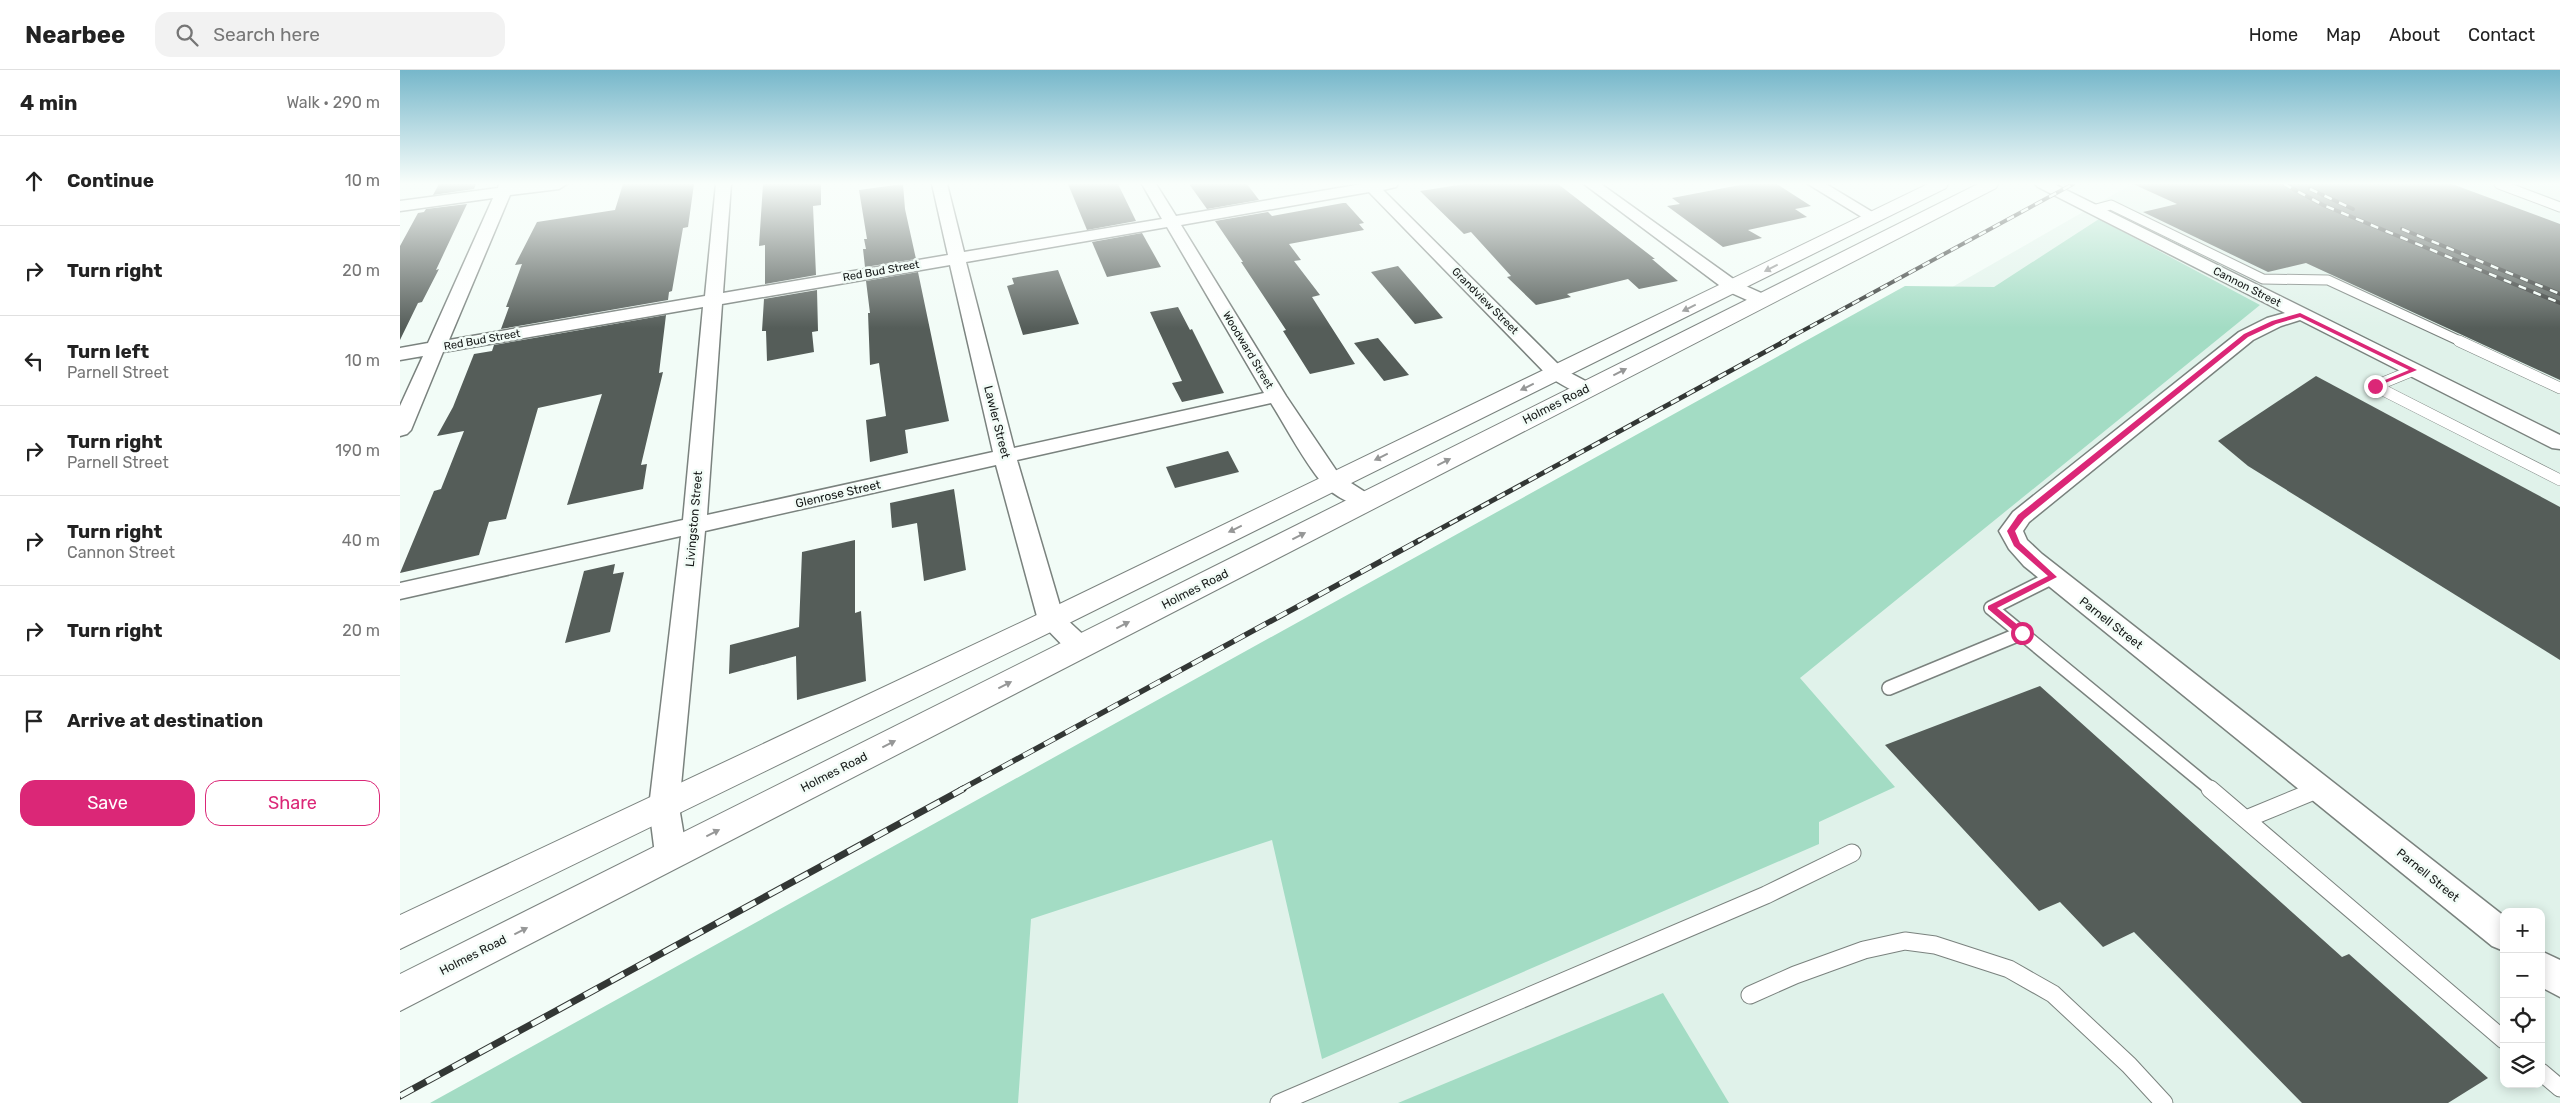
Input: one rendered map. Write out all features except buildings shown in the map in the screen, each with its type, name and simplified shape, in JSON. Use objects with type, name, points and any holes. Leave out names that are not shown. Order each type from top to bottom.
[{"type":"main road","points":[[400,933],[1051,620],[1332,481],[1733,287],[1839,232]]},
{"type":"main road","name":"Holmes Road","points":[[400,993],[1895,232]]},
{"type":"street","points":[[400,430],[487,232]]},
{"type":"street","name":"Livingston Street","points":[[671,854],[664,807],[694,526],[718,232]]},
{"type":"street","name":"Lawler Street","points":[[950,232],[1005,456],[1051,620]]},
{"type":"street","name":"Red Bud Street","points":[[400,354],[1106,232]]},
{"type":"street","name":"Woodward Street","points":[[1178,232],[1276,396],[1332,481],[1364,502]]},
{"type":"street","name":"Grandview Street","points":[[1417,232],[1556,373],[1586,389]]},
{"type":"street","points":[[1658,232],[1733,287],[1762,300]]},
{"type":"street","name":"Cannon Street","points":[[2140,232],[2300,314],[2560,442]]},
{"type":"street","name":"Parnell Street","points":[[2300,314],[2274,322],[2246,336],[2021,517],[2011,531],[2017,544],[2053,577],[2500,933]]},
{"type":"street","name":"Glenrose Street","points":[[400,591],[1276,396]]},
{"type":"street","points":[[1051,620],[1080,648]]},
{"type":"street","points":[[2545,969],[2560,980]]},
{"type":"lane","points":[[2166,232],[2263,279],[2328,280],[2560,388]]},
{"type":"lane","points":[[2414,370],[2375,386],[2560,480]]},
{"type":"lane","points":[[2053,577],[1991,608],[2246,819],[2500,1037]]},
{"type":"lane","points":[[1889,688],[2022,633]]},
{"type":"lane","points":[[2246,819],[2320,789]]},
{"type":"lane","points":[[1279,1103],[1766,895],[1852,853]]},
{"type":"lane","points":[[1750,995],[1795,975],[1864,950],[1905,940],[1935,945],[2009,969],[2052,994],[2129,1065],[2164,1103]]},
{"type":"lane","points":[[2545,1075],[2560,1088]]},
{"type":"shaded area","points":[[2048,232],[2560,232],[2560,1103],[529,1103]]},
{"type":"green space","points":[[2079,232],[2124,232],[2260,305],[1800,678],[1895,787],[1819,822],[1819,844],[1322,1059],[1272,840],[1031,919],[1018,1103],[430,1103],[1905,286],[1994,287]]},
{"type":"green space","points":[[1663,993],[1729,1103],[1398,1103]]},
{"type":"railway","points":[[1782,342],[1984,232]]},
{"type":"railway","points":[[2389,232],[2560,303]]},
{"type":"railway","points":[[2410,232],[2560,294]]},
{"type":"railway","points":[[1418,541],[1785,341]]},
{"type":"railway","points":[[960,790],[1420,540]]},
{"type":"railway","points":[[400,1096],[963,789]]},
{"type":"route","points":[[2022,633],[1991,608],[2053,577],[2017,544],[2011,531],[2021,517],[2246,336],[2274,322],[2300,314],[2414,370],[2375,386]]}]
